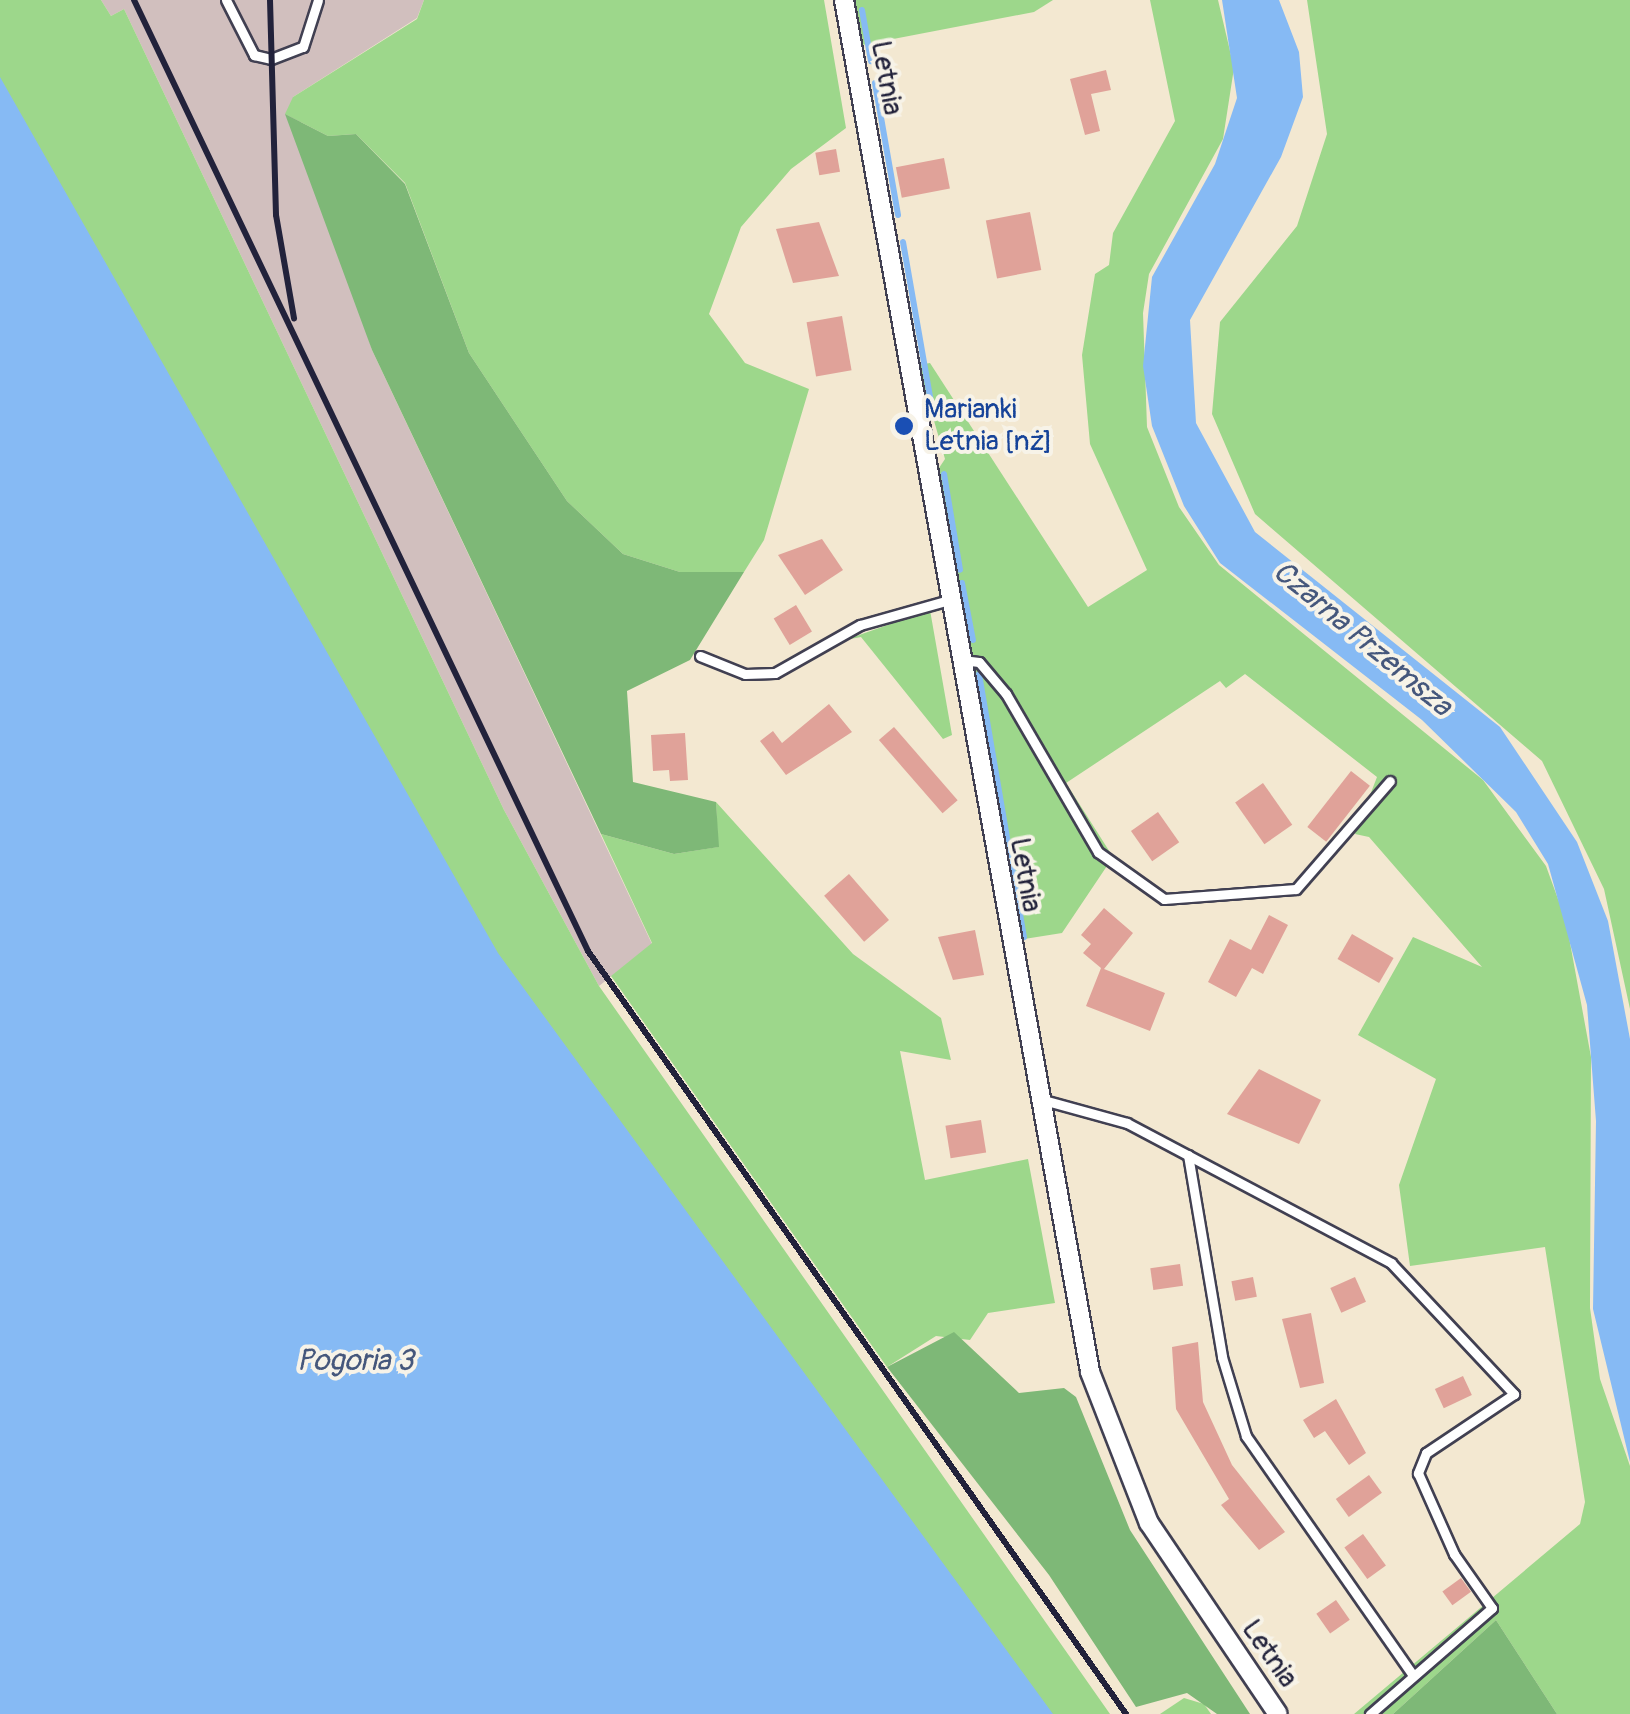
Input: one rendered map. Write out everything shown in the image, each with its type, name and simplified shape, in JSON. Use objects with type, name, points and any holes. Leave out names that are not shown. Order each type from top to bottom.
[{"type":"street","name":"Letnia","points":[[844,0],[1037,1099],[1087,1357],[1117,1454],[1172,1563],[1278,1714]]},
{"type":"lane","points":[[226,0],[254,56],[271,59],[303,47],[318,0]]},
{"type":"lane","points":[[700,656],[745,674],[775,673],[860,625],[949,600]]},
{"type":"lane","points":[[959,660],[979,662],[1006,694],[1098,852],[1164,899],[1296,888],[1390,781]]},
{"type":"lane","points":[[1037,1099],[1084,1105],[1392,1263],[1514,1394],[1426,1452],[1418,1472],[1454,1554],[1492,1608],[1370,1714]]},
{"type":"lane","points":[[1188,1155],[1246,1436],[1413,1675]]},
{"type":"shaded area","points":[[101,0],[424,0],[417,18],[293,97],[372,350],[652,944],[599,986],[504,810],[124,9],[111,16]]},
{"type":"green space","name":"Pogoria 3","points":[[0,0],[101,0],[111,16],[124,9],[504,810],[599,986],[1110,1714],[0,1714]]},
{"type":"green space","points":[[424,0],[824,0],[846,128],[791,169],[741,227],[709,314],[745,363],[809,389],[764,540],[744,572],[680,572],[623,554],[567,501],[469,353],[405,183],[356,134],[328,136],[285,114],[293,97],[417,19]]},
{"type":"green space","points":[[855,0],[1053,0],[1034,12],[862,45]]},
{"type":"green space","points":[[1150,0],[1218,0],[1234,68],[1223,139],[1149,274],[1143,313],[1147,427],[1179,507],[1219,565],[1483,780],[1546,866],[1566,921],[1591,1057],[1590,1308],[1600,1379],[1630,1466],[1630,1714],[1557,1714],[1496,1620],[1393,1714],[1354,1714],[1580,1524],[1585,1502],[1545,1247],[1410,1266],[1399,1185],[1436,1079],[1358,1035],[1413,937],[1482,967],[1369,837],[1355,834],[1377,777],[1245,674],[1226,688],[1220,681],[1066,783],[1113,857],[1062,933],[1018,940],[937,471],[945,459],[918,365],[930,363],[1088,607],[1147,570],[1090,444],[1082,355],[1095,274],[1109,265],[1113,233],[1175,121]]},
{"type":"green space","points":[[1307,0],[1630,0],[1630,1009],[1604,889],[1542,761],[1255,514],[1212,414],[1220,322],[1297,226],[1327,134]]},
{"type":"green space","points":[[285,114],[328,136],[356,134],[405,184],[469,353],[567,501],[623,554],[680,572],[744,572],[690,660],[627,691],[633,782],[716,802],[719,847],[674,854],[601,834],[372,350]]},
{"type":"green space","points":[[930,610],[952,735],[943,739],[861,637],[845,640]]},
{"type":"green space","points":[[716,802],[853,954],[941,1018],[951,1060],[900,1051],[925,1180],[1028,1159],[1055,1303],[988,1313],[970,1340],[936,1336],[887,1367],[611,976],[652,943],[601,834],[674,854],[718,847]]},
{"type":"green space","points":[[954,1332],[1019,1393],[1064,1388],[1076,1397],[1130,1530],[1250,1714],[1217,1714],[1187,1693],[1136,1707],[1049,1575],[887,1367]]},
{"type":"green space","points":[[1496,1620],[1557,1714],[1393,1714]]},
{"type":"green space","points":[[1184,1698],[1204,1704],[1211,1714],[1160,1714]]},
{"type":"water","name":"Czarna Przemsza","points":[[1222,0],[1279,0],[1299,52],[1303,97],[1281,157],[1190,320],[1196,423],[1255,532],[1500,727],[1577,842],[1608,921],[1630,1039],[1630,1462],[1593,1309],[1596,1121],[1587,1005],[1548,864],[1516,812],[1422,720],[1220,563],[1184,506],[1152,426],[1143,366],[1152,277],[1215,164],[1237,98]]},
{"type":"water","name":"Pogoria 3","points":[[0,77],[498,953],[1053,1714],[0,1714]]},
{"type":"building","points":[[1106,70],[1111,90],[1091,94],[1100,131],[1085,135],[1070,79]]},
{"type":"building","points":[[836,149],[840,172],[819,175],[815,153]]},
{"type":"building","points":[[944,158],[950,188],[902,198],[896,167]]},
{"type":"building","points":[[1030,212],[1041,270],[997,279],[986,221]]},
{"type":"building","points":[[819,222],[839,276],[793,283],[776,229]]},
{"type":"building","points":[[842,316],[852,370],[816,376],[807,322]]},
{"type":"building","points":[[822,539],[843,570],[805,595],[778,555]]},
{"type":"building","points":[[796,605],[812,632],[790,645],[774,618]]},
{"type":"building","points":[[829,704],[852,732],[786,775],[760,741],[773,731],[782,743]]},
{"type":"building","points":[[894,727],[958,800],[943,813],[879,740]]},
{"type":"building","points":[[685,733],[688,780],[670,781],[669,770],[653,771],[651,735]]},
{"type":"building","points":[[1351,771],[1370,786],[1326,842],[1307,827]]},
{"type":"building","points":[[1263,783],[1292,825],[1264,844],[1235,803]]},
{"type":"building","points":[[1158,812],[1179,842],[1152,861],[1131,831]]},
{"type":"building","points":[[849,874],[889,920],[864,942],[824,896]]},
{"type":"building","points":[[1104,908],[1133,933],[1104,969],[1165,993],[1150,1031],[1086,1006],[1101,968],[1083,953],[1091,944],[1081,935]]},
{"type":"building","points":[[1269,915],[1288,925],[1263,974],[1252,968],[1236,997],[1208,982],[1230,939],[1251,950]]},
{"type":"building","points":[[975,930],[984,975],[953,980],[938,937]]},
{"type":"building","points":[[1352,934],[1394,958],[1379,983],[1338,959]]},
{"type":"building","points":[[1259,1069],[1321,1100],[1299,1144],[1227,1114]]},
{"type":"building","points":[[981,1120],[986,1153],[951,1158],[945,1126]]},
{"type":"building","points":[[1180,1264],[1183,1286],[1153,1290],[1150,1268]]},
{"type":"building","points":[[1253,1277],[1257,1297],[1235,1301],[1231,1281]]},
{"type":"building","points":[[1355,1277],[1366,1302],[1341,1313],[1330,1288]]},
{"type":"building","points":[[1311,1313],[1324,1383],[1300,1388],[1282,1319]]},
{"type":"building","points":[[1198,1342],[1203,1402],[1232,1465],[1285,1532],[1259,1550],[1221,1505],[1229,1499],[1176,1409],[1172,1347]]},
{"type":"building","points":[[1463,1376],[1472,1395],[1444,1408],[1435,1389]]},
{"type":"building","points":[[1336,1399],[1366,1453],[1349,1465],[1325,1431],[1314,1438],[1303,1420]]},
{"type":"building","points":[[1369,1475],[1382,1493],[1349,1517],[1336,1499]]},
{"type":"building","points":[[1363,1534],[1386,1566],[1367,1579],[1344,1548]]},
{"type":"building","points":[[1461,1578],[1471,1592],[1452,1605],[1442,1592]]},
{"type":"building","points":[[1336,1600],[1350,1620],[1330,1633],[1316,1614]]},
{"type":"waterway","points":[[862,10],[871,61]]},
{"type":"waterway","points":[[875,83],[898,215]]},
{"type":"waterway","points":[[903,242],[931,402]]},
{"type":"waterway","points":[[944,474],[960,570]]},
{"type":"waterway","points":[[962,583],[973,640]]},
{"type":"waterway","points":[[979,674],[1024,937]]},
{"type":"railway","points":[[134,0],[588,951],[1126,1714]]},
{"type":"railway","points":[[270,0],[276,215],[294,318]]},
{"type":"place","name":"Marianki Letnia [nż]","points":[[904,426]]}]
